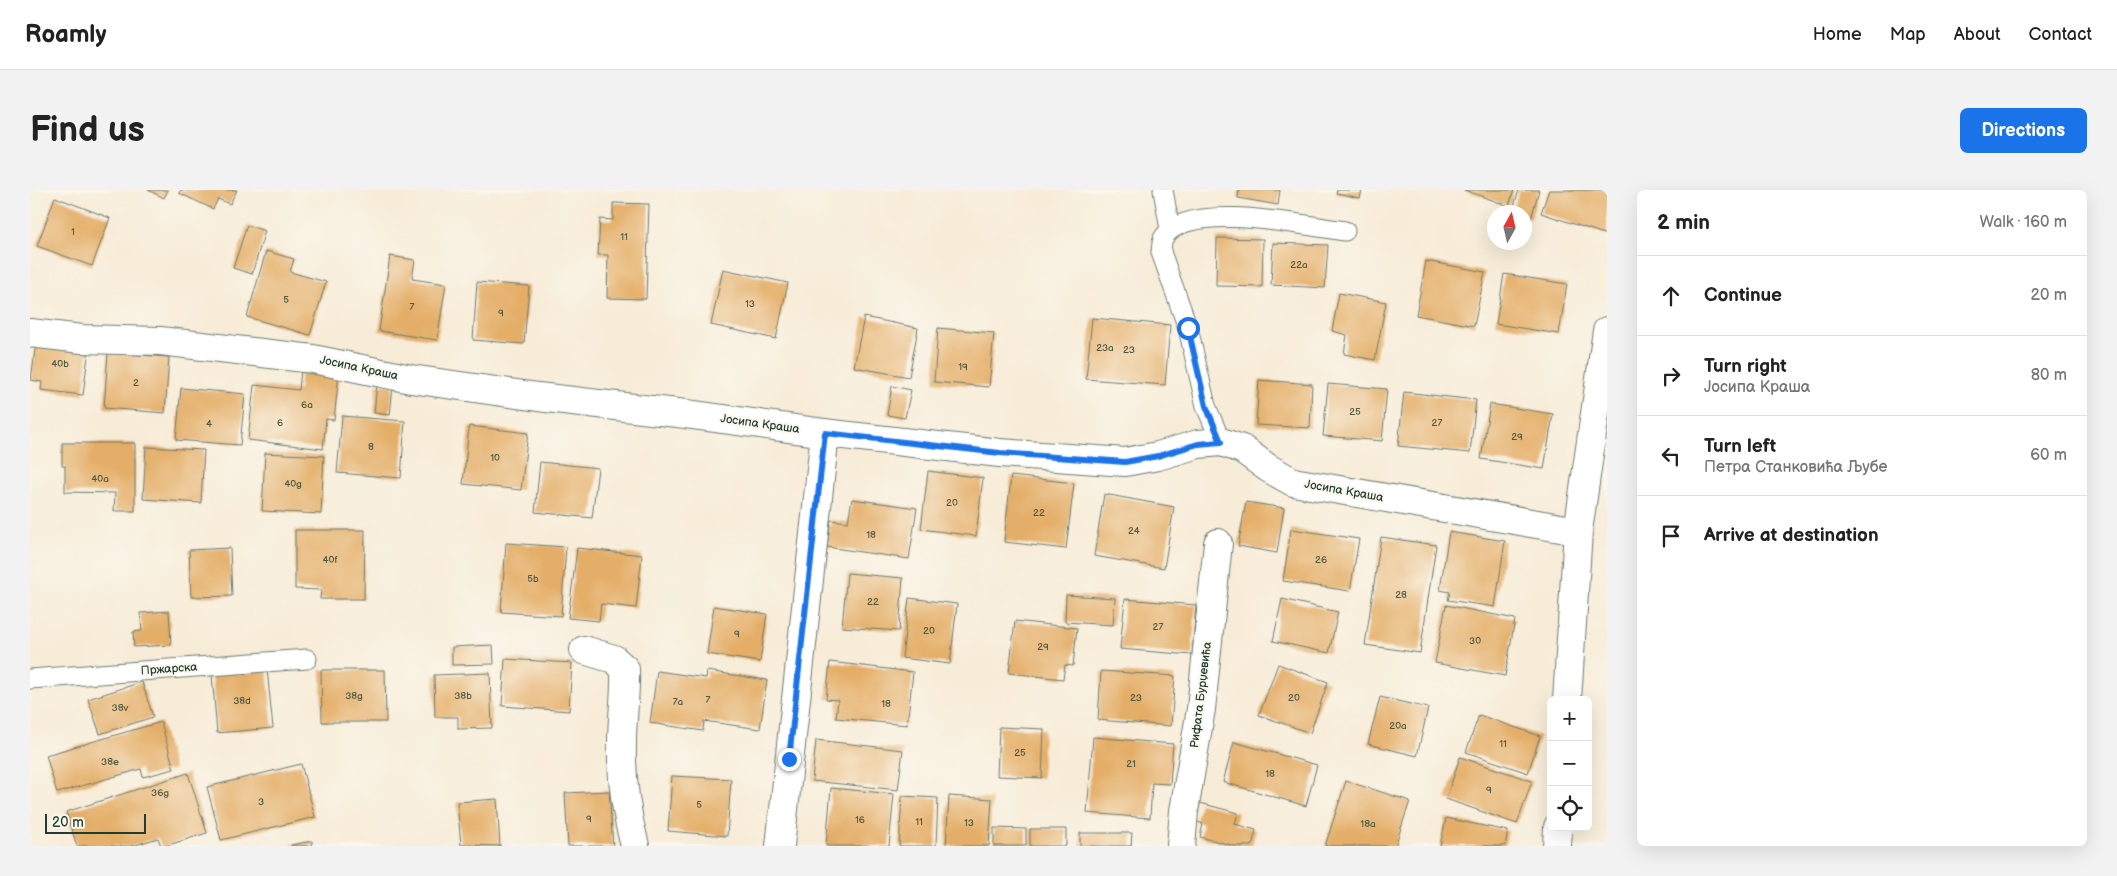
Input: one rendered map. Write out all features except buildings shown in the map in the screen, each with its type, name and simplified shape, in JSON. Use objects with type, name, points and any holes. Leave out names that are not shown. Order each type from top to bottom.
[{"type":"street","name":"Јосипа Краша","points":[[30,333],[82,340],[160,341],[313,359],[411,379],[538,397],[1000,453],[1125,462],[1158,456],[1198,444],[1221,442],[1242,449],[1268,468],[1293,482],[1578,531]]},
{"type":"street","points":[[1567,696],[1578,531],[1606,348]]},
{"type":"street","points":[[780,846],[825,433]]},
{"type":"street","name":"Рифата Бурџевића","points":[[1181,846],[1201,709],[1218,543]]},
{"type":"street","points":[[584,650],[614,659],[624,669],[626,690],[622,743],[624,790],[635,846]]},
{"type":"lane","points":[[1163,190],[1170,229]]},
{"type":"lane","points":[[1221,442],[1206,406],[1188,328],[1161,252],[1162,239],[1170,229],[1191,220],[1227,216],[1345,231]]},
{"type":"lane","name":"Пржарска","points":[[30,679],[307,659]]},
{"type":"route","points":[[789,759],[825,433],[1000,453],[1125,462],[1158,456],[1198,444],[1221,442],[1206,406],[1188,328]]}]
